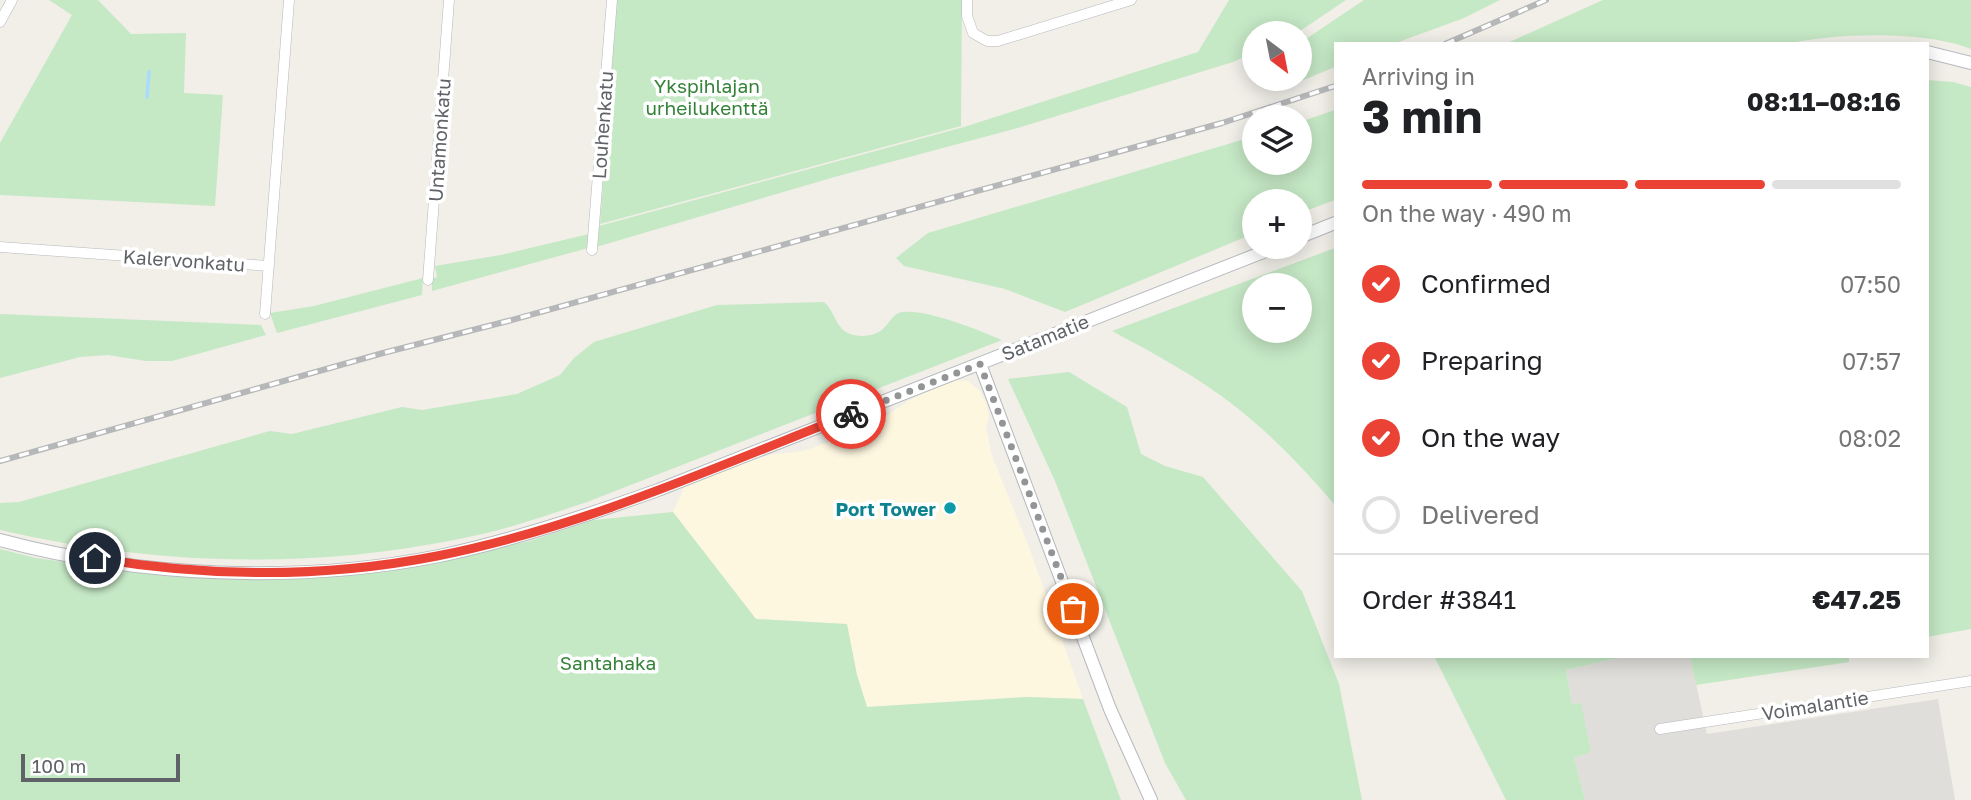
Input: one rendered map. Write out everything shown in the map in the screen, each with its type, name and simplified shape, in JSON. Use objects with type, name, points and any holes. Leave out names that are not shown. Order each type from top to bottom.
[{"type":"main road","points":[[1929,52],[1971,63]]},
{"type":"main road","points":[[1312,232],[1334,223]]},
{"type":"main road","name":"Satamatie","points":[[0,540],[122,563],[174,570],[237,573],[315,570],[436,556],[535,532],[593,514],[1246,259]]},
{"type":"main road","points":[[980,364],[1110,709],[1151,800]]},
{"type":"street","name":"Kalervonkatu","points":[[0,247],[269,266],[289,0]]},
{"type":"street","name":"Untamonkatu","points":[[428,280],[449,0]]},
{"type":"street","name":"Louhenkatu","points":[[592,250],[612,0]]},
{"type":"street","points":[[967,0],[969,26],[973,33],[987,41],[998,41],[1131,0]]},
{"type":"street","points":[[0,22],[8,2]]},
{"type":"street","points":[[265,314],[269,266]]},
{"type":"street","name":"Voimalantie","points":[[1660,729],[1971,681]]},
{"type":"shaded area","points":[[955,380],[968,381],[980,391],[986,403],[989,418],[986,427],[992,456],[1030,550],[1083,699],[1027,697],[867,707],[846,624],[756,619],[673,512],[685,486],[769,455],[804,451],[869,427],[915,397]]},
{"type":"shaded area","points":[[1618,658],[1690,658],[1707,734],[1938,699],[1955,800],[1585,800],[1574,758],[1591,752],[1580,703],[1572,704],[1566,670]]},
{"type":"green space","points":[[49,0],[98,0],[131,34],[186,33],[184,93],[223,95],[215,206],[0,195],[0,143],[72,15]]},
{"type":"green space","name":"Ykspihlajan urheilukenttä","points":[[617,0],[962,0],[961,126],[600,224]]},
{"type":"green space","points":[[1229,0],[1346,0],[1312,23],[1242,21],[1242,58],[1233,62],[1014,129],[838,176],[596,247],[599,226],[964,127],[1198,52]]},
{"type":"green space","points":[[1364,0],[1500,0],[1464,18],[1398,42],[1334,42],[1334,67],[1312,76],[1312,35]]},
{"type":"green space","points":[[1603,0],[1971,0],[1971,49],[1929,39],[1879,35],[1829,37],[1796,42],[1509,42]]},
{"type":"green space","points":[[1929,80],[1971,87],[1971,629],[1929,637]]},
{"type":"green space","points":[[1334,110],[1334,200],[1312,209],[1312,189],[1242,189],[1242,238],[1065,312],[1005,289],[904,266],[896,258],[928,233],[1242,140],[1242,175],[1312,175],[1312,118]]},
{"type":"green space","points":[[589,234],[588,248],[432,291],[432,279],[437,277],[435,266],[501,255]]},
{"type":"green space","points":[[1334,248],[1334,504],[1263,430],[1222,396],[1112,331],[1242,283],[1242,343],[1312,343],[1312,273],[1268,273],[1312,259],[1312,257]]},
{"type":"green space","points":[[423,278],[422,295],[277,333],[270,313],[314,306]]},
{"type":"green space","points":[[824,302],[842,329],[856,335],[878,333],[896,315],[913,312],[953,321],[1002,340],[587,502],[475,536],[345,556],[229,559],[114,551],[0,530],[0,503],[19,502],[270,431],[292,434],[402,407],[422,410],[517,394],[560,375],[574,358],[594,342],[717,305]]},
{"type":"green space","points":[[0,314],[261,325],[266,335],[172,361],[146,361],[108,355],[80,357],[0,378]]},
{"type":"green space","points":[[1069,372],[1127,407],[1141,454],[1165,466],[1203,477],[1302,591],[1339,684],[1362,800],[1186,800],[1165,763],[1055,481],[1008,379]]},
{"type":"green space","name":"Santahaka","points":[[673,512],[756,619],[847,624],[857,675],[867,707],[1027,697],[1083,699],[1121,800],[0,800],[0,549],[36,558],[164,576],[273,579],[461,556],[530,541],[594,520]]},
{"type":"green space","points":[[1435,658],[1618,658],[1566,670],[1572,704],[1581,703],[1591,752],[1574,758],[1585,800],[1506,800]]},
{"type":"green space","points":[[1690,658],[1849,658],[1849,662],[1696,685]]},
{"type":"waterway","points":[[147,97],[149,72]]},
{"type":"railway","points":[[1450,42],[1546,0]]},
{"type":"railway","points":[[0,461],[1222,123],[1334,86]]},
{"type":"way so far","points":[[851,414],[980,364],[1073,609]]},
{"type":"place","name":"Port Tower","points":[[950,508]]},
{"type":"route","points":[[95,558],[174,570],[237,573],[357,567],[436,556],[483,546],[593,514],[851,414]]}]
